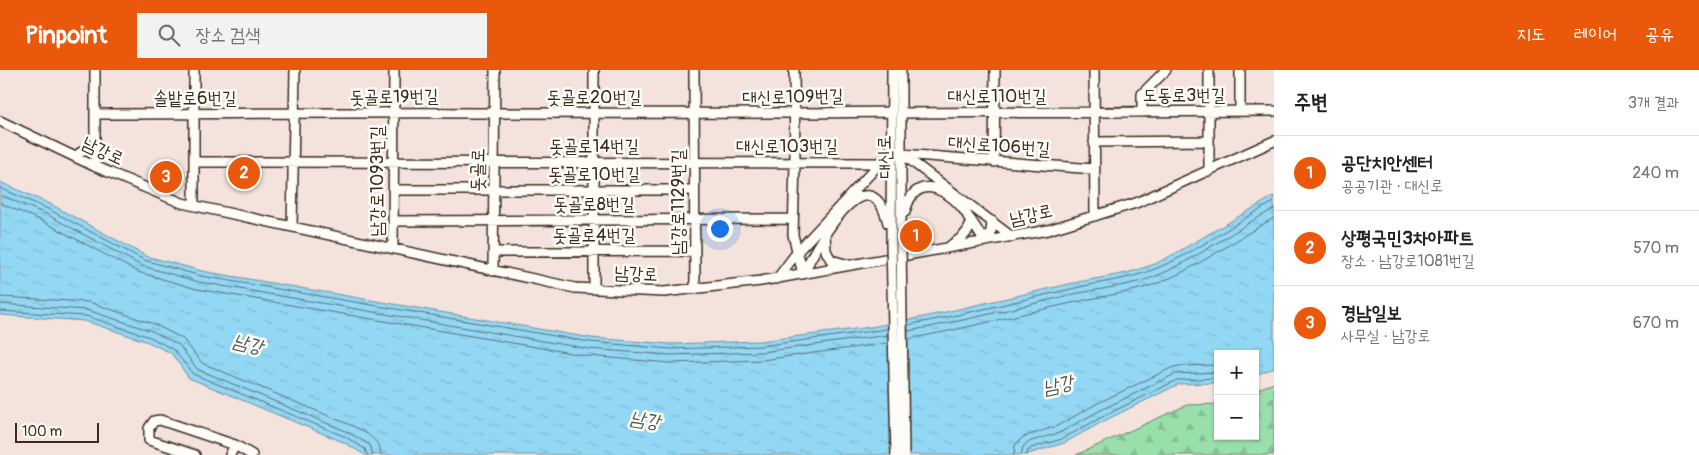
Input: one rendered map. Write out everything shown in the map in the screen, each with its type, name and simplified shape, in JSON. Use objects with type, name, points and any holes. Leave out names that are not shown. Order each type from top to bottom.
[{"type":"street","points":[[94,70],[94,166]]},
{"type":"street","points":[[194,70],[194,205]]},
{"type":"street","points":[[292,227],[295,70]]},
{"type":"street","name":"남강로1093번길","points":[[393,248],[394,70]]},
{"type":"street","name":"돗골로","points":[[493,270],[495,70]]},
{"type":"street","points":[[594,70],[594,289]]},
{"type":"street","name":"남강로1129번길","points":[[694,70],[695,289]]},
{"type":"street","points":[[794,70],[795,162],[793,234],[803,274]]},
{"type":"street","name":"대신로","points":[[892,70],[902,154],[901,244],[904,455]]},
{"type":"street","name":"대신로","points":[[896,455],[891,243],[891,152],[901,70]]},
{"type":"street","points":[[994,70],[994,162]]},
{"type":"street","points":[[1094,70],[1095,216]]},
{"type":"street","points":[[1142,112],[1142,94],[1166,70]]},
{"type":"street","points":[[1209,70],[1209,171]]},
{"type":"street","points":[[1240,70],[1240,111]]},
{"type":"street","name":"도동로3번길","points":[[1094,112],[1274,111]]},
{"type":"street","name":"대신로109번길","points":[[694,114],[896,112]]},
{"type":"street","name":"대신로110번길","points":[[896,112],[1094,112]]},
{"type":"street","name":"돗골로19번길","points":[[294,115],[495,113]]},
{"type":"street","name":"돗골로20번길","points":[[495,113],[694,114]]},
{"type":"street","name":"솔밭로6번길","points":[[95,114],[294,115]]},
{"type":"street","name":"남강로","points":[[0,121],[94,166],[182,202],[575,288],[664,292],[777,279],[984,240],[1048,230],[1136,203],[1274,141]]},
{"type":"street","points":[[1094,142],[1209,141]]},
{"type":"street","points":[[76,156],[95,144]]},
{"type":"street","points":[[777,279],[798,251],[891,152]]},
{"type":"street","points":[[902,154],[992,223],[1012,236]]},
{"type":"street","name":"대신로106번길","points":[[902,154],[1094,169]]},
{"type":"street","name":"돗골로14번길","points":[[194,162],[694,162]]},
{"type":"street","name":"대신로103번길","points":[[694,162],[880,163]]},
{"type":"street","points":[[902,227],[907,203],[916,190],[924,187],[937,188],[964,209],[984,240],[991,232],[992,223]]},
{"type":"street","name":"돗골로10번길","points":[[393,190],[694,190]]},
{"type":"street","points":[[803,274],[825,232],[852,201],[858,197],[872,197],[883,207],[891,232]]},
{"type":"street","points":[[969,218],[980,227],[986,228],[992,223]]},
{"type":"street","points":[[948,247],[963,237],[970,226],[969,218]]},
{"type":"street","name":"돗골로8번길","points":[[393,221],[793,219]]},
{"type":"street","points":[[825,232],[826,251],[831,260],[852,266]]},
{"type":"street","name":"돗골로4번길","points":[[493,252],[695,251]]},
{"type":"street","points":[[195,455],[149,440],[149,428],[154,421],[160,420],[235,445],[252,455]]},
{"type":"street","points":[[230,455],[235,445]]},
{"type":"green space","points":[[1274,383],[1274,455],[1076,455],[1187,405],[1214,404],[1214,440],[1259,440],[1259,389]]},
{"type":"water","name":"남강","points":[[0,182],[50,204],[146,256],[202,271],[591,338],[672,344],[760,341],[871,327],[1127,273],[1155,264],[1176,253],[1274,196],[1274,368],[1259,374],[1259,350],[1214,350],[1214,383],[1179,384],[1064,443],[1025,455],[365,455],[343,442],[189,378],[171,353],[148,342],[85,321],[0,315]]},
{"type":"place","name":"상평국민3차아파트","points":[[244,173]]},
{"type":"place","name":"경남일보","points":[[166,177]]},
{"type":"place","name":"공단치안센터","points":[[916,236]]}]
